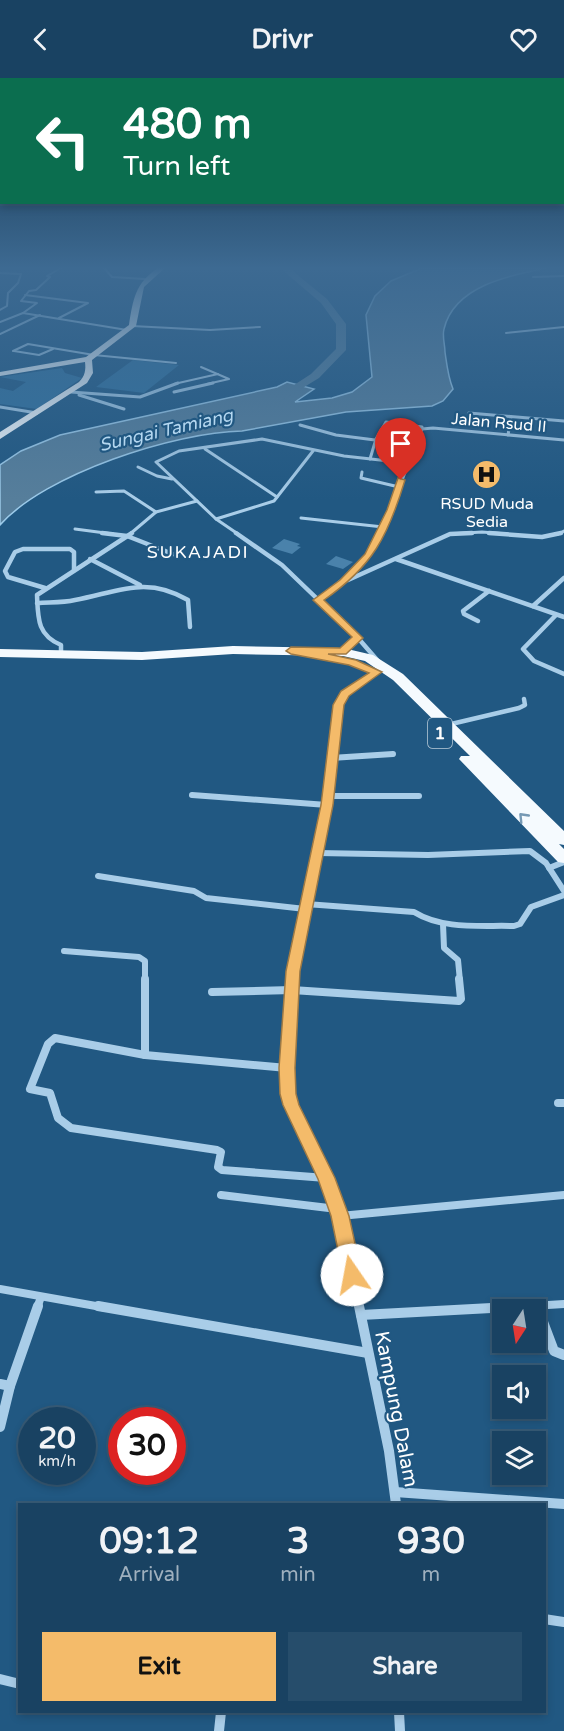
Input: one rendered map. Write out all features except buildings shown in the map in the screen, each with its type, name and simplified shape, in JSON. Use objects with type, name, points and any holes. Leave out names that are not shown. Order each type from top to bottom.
[{"type":"highway","points":[[0,436],[71,392],[87,379],[91,359],[104,345]]},
{"type":"highway","points":[[0,374],[91,359]]},
{"type":"highway","name":"1","points":[[0,652],[142,656],[233,650],[343,652],[398,676],[446,725],[564,860]]},
{"type":"highway","name":"1","points":[[291,651],[377,667],[409,701],[494,779],[562,837]]},
{"type":"street","points":[[25,345],[13,351],[39,355],[55,349]]},
{"type":"street","points":[[33,345],[91,359],[176,363]]},
{"type":"street","points":[[174,392],[229,379],[201,367]]},
{"type":"street","points":[[71,392],[140,397],[183,381],[218,374]]},
{"type":"street","points":[[71,392],[123,410]]},
{"type":"street","points":[[0,407],[38,413]]},
{"type":"street","points":[[470,412],[564,421]]},
{"type":"street","points":[[508,435],[511,417]]},
{"type":"street","points":[[370,459],[375,440],[386,422],[417,425],[422,429]]},
{"type":"street","points":[[300,425],[336,435],[375,440]]},
{"type":"street","name":"Jalan Rsud II","points":[[318,600],[344,582],[369,555],[383,527],[422,429],[433,428],[564,440]]},
{"type":"street","points":[[377,667],[358,638],[282,565],[216,519],[158,465],[157,461],[179,452],[262,439],[312,451],[407,463]]},
{"type":"street","points":[[204,449],[277,497]]},
{"type":"street","points":[[216,519],[272,502],[312,451]]},
{"type":"street","points":[[138,467],[157,476],[173,479]]},
{"type":"street","points":[[362,472],[361,478],[399,487]]},
{"type":"street","points":[[96,492],[114,489],[126,491],[156,512]]},
{"type":"street","points":[[61,654],[61,645],[47,639],[39,626],[37,595],[145,524],[156,512],[196,501]]},
{"type":"street","points":[[302,518],[383,527]]},
{"type":"street","points":[[75,529],[127,536],[173,554]]},
{"type":"street","points":[[344,582],[443,536],[462,532],[482,532],[542,537],[564,531]]},
{"type":"street","points":[[45,588],[8,577],[5,571],[15,552],[23,549],[70,549],[74,552],[74,570]]},
{"type":"street","points":[[90,559],[140,585]]},
{"type":"street","points":[[396,559],[564,617]]},
{"type":"street","points":[[533,606],[564,578]]},
{"type":"street","points":[[37,603],[83,599],[122,587],[157,586],[188,600],[190,627]]},
{"type":"street","points":[[478,621],[464,614],[463,611],[489,591]]},
{"type":"street","points":[[556,615],[523,649],[524,653],[534,660],[564,674]]},
{"type":"street","points":[[343,652],[358,638]]},
{"type":"street","name":"Kampung Dalam","points":[[377,667],[340,700],[331,758],[327,805],[296,952],[287,1068],[288,1094],[291,1105],[326,1178],[338,1212],[389,1450],[396,1503]]},
{"type":"street","points":[[446,725],[519,708],[525,705],[524,699]]},
{"type":"street","points":[[331,758],[393,754]]},
{"type":"street","points":[[192,795],[327,805]]},
{"type":"street","points":[[328,796],[419,796]]},
{"type":"street","points":[[98,876],[194,891],[209,899],[410,911],[427,920],[443,924],[517,926],[531,907],[564,893],[549,868],[530,851],[428,855],[318,853]]},
{"type":"street","points":[[549,868],[564,860]]},
{"type":"street","points":[[212,992],[292,990],[459,1001],[461,999],[458,960],[444,948],[443,924]]},
{"type":"street","points":[[64,951],[139,957],[144,960],[145,1055]]},
{"type":"street","points":[[287,1068],[145,1055],[53,1038],[48,1044],[30,1090],[50,1093],[54,1114],[62,1124],[71,1128],[217,1150],[221,1152],[218,1167],[222,1170],[326,1178]]},
{"type":"street","points":[[220,1195],[338,1212],[564,1195]]},
{"type":"street","points":[[0,1289],[368,1353]]},
{"type":"street","points":[[0,1427],[5,1385],[41,1297]]},
{"type":"street","points":[[546,1305],[564,1304]]},
{"type":"street","points":[[361,1315],[492,1308]]},
{"type":"street","points":[[546,1330],[554,1351],[564,1355]]},
{"type":"street","points":[[395,1492],[564,1504]]},
{"type":"street","points":[[546,1619],[564,1622]]},
{"type":"street","points":[[0,1679],[18,1684]]},
{"type":"street","points":[[219,1731],[221,1713]]},
{"type":"street","points":[[396,1713],[400,1731]]},
{"type":"shaded area","points":[[133,360],[179,365],[144,393],[96,387]]},
{"type":"shaded area","points":[[62,368],[65,373],[82,378],[37,409],[0,404],[0,388],[13,391],[26,382],[0,377]]},
{"type":"water","name":"Sungai Tamiang","points":[[369,345],[444,345],[453,389],[443,401],[432,406],[346,412],[242,431],[214,433],[148,448],[113,459],[47,489],[21,506],[0,525],[0,465],[21,451],[60,435],[277,387],[287,382],[314,389],[295,402],[332,398],[352,392],[372,377]]},
{"type":"waterway","points":[[278,400],[315,376],[341,350],[341,345]]},
{"type":"place","name":"RSUD Muda Sedia","points":[[487,475]]},
{"type":"district","name":"SUKAJADI","points":[[198,552]]},
{"type":"route","points":[[352,1275],[340,1216],[326,1178],[291,1105],[288,1094],[287,1068],[293,971],[327,805],[338,705],[342,696],[376,672],[362,665],[340,659],[291,651],[306,649],[343,652],[358,638],[318,600],[344,582],[369,555],[391,510],[401,480]]}]
